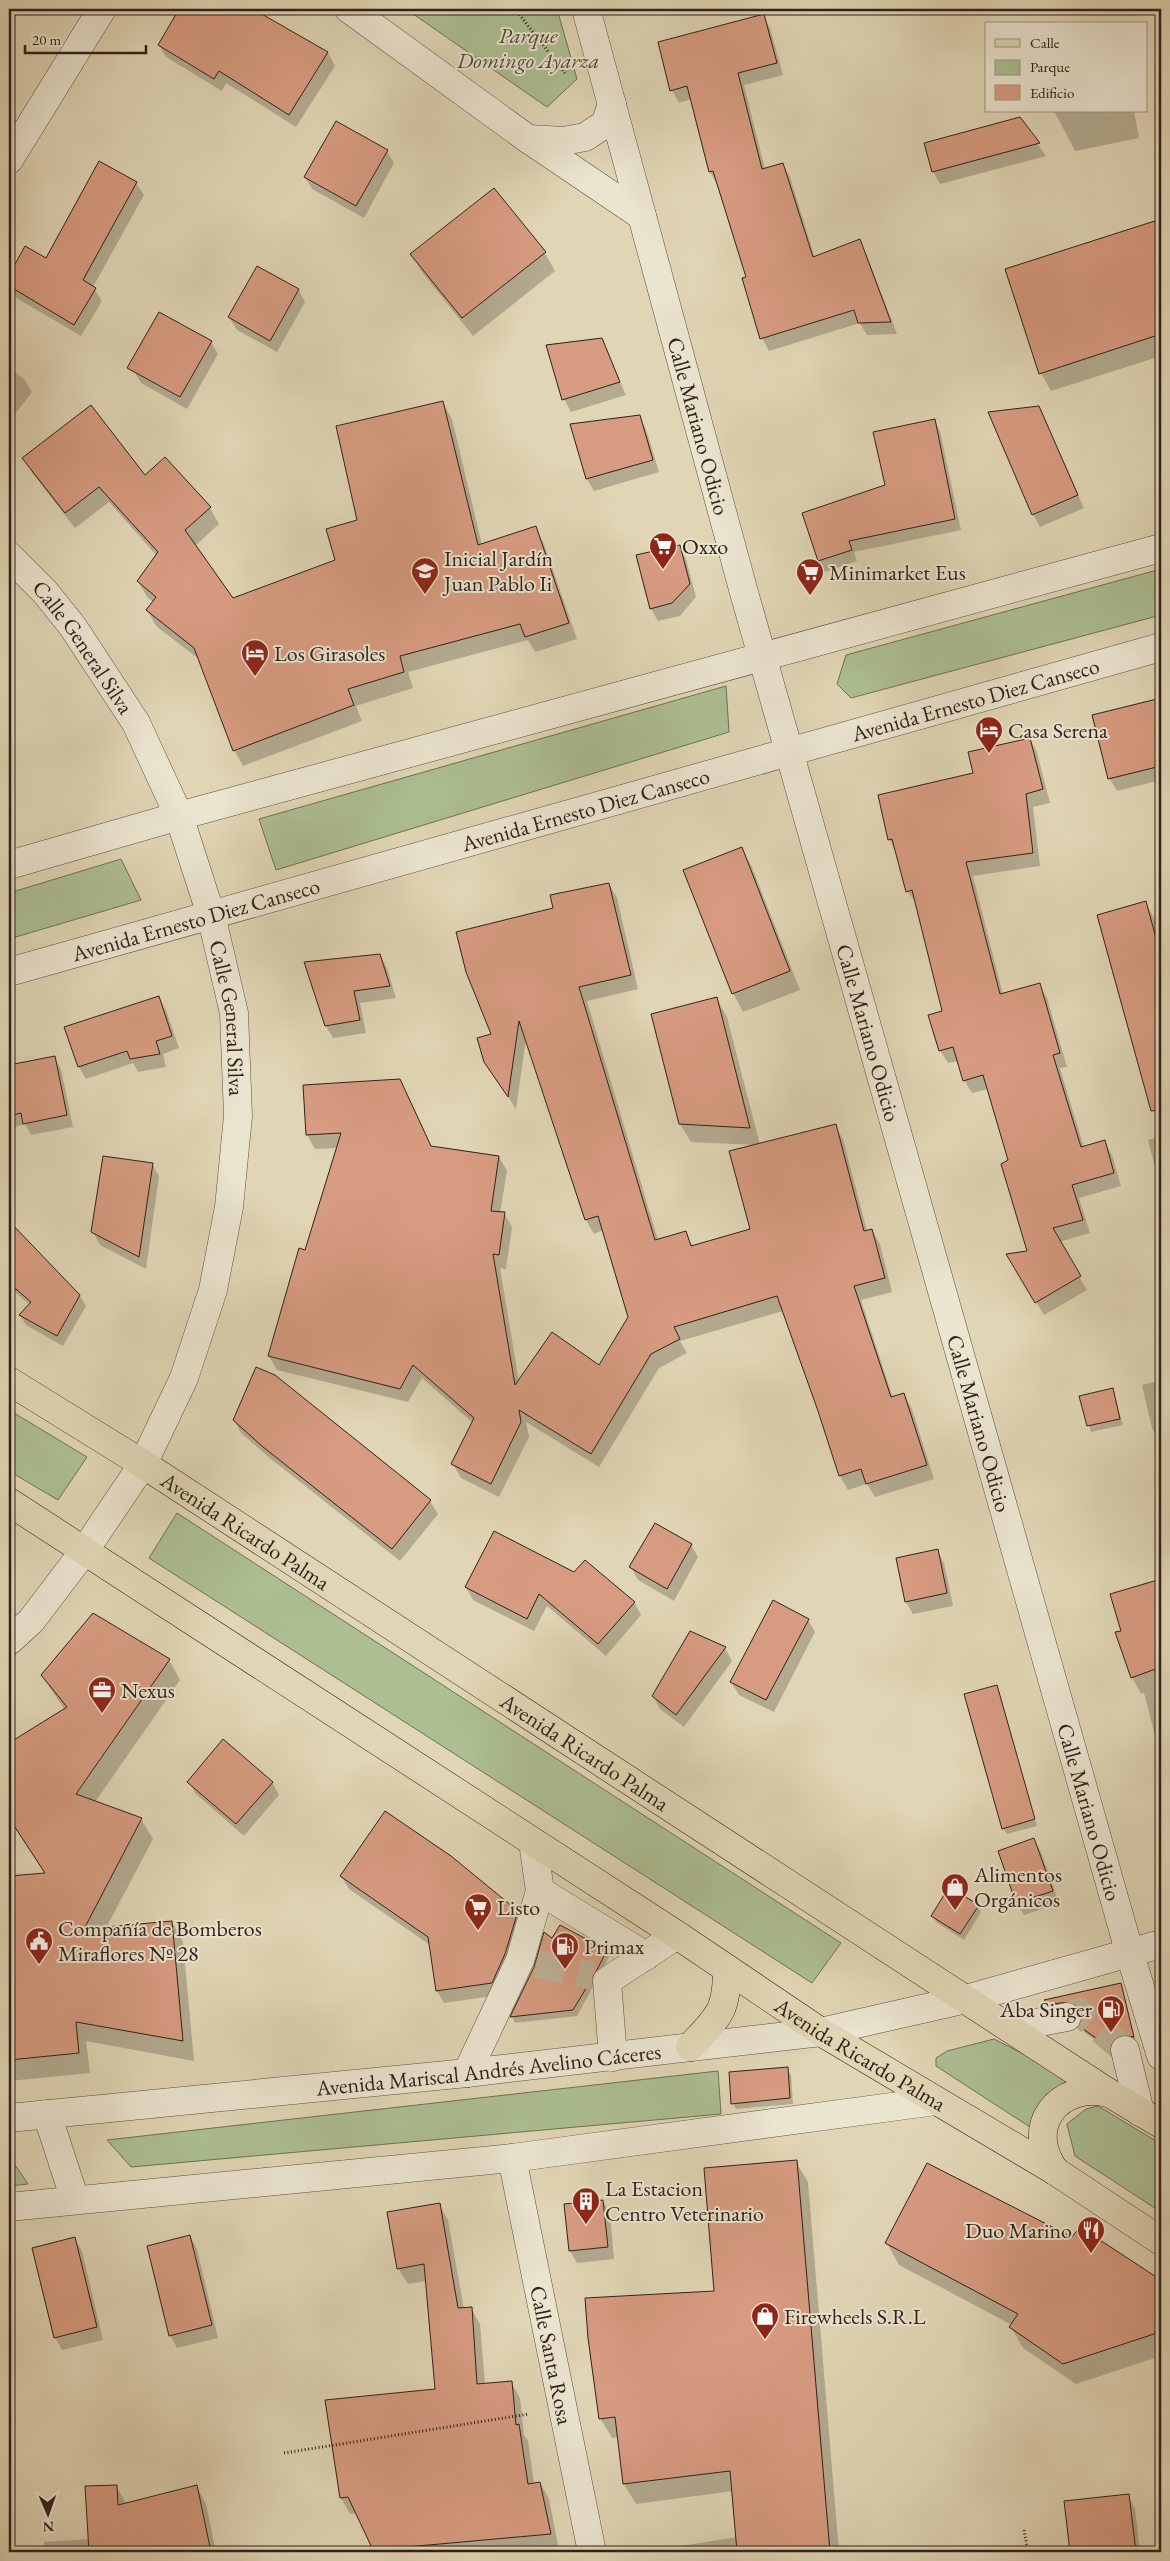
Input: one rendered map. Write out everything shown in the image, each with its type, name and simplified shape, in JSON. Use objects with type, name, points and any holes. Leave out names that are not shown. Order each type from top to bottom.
[{"type":"main road","name":"Avenida Ricardo Palma","points":[[9,1381],[143,1464],[1109,2093],[1151,2118]]},
{"type":"main road","name":"Avenida Ricardo Palma","points":[[9,1502],[677,1935],[821,2032],[1055,2171],[1161,2241]]},
{"type":"main road","points":[[690,2047],[717,2019],[727,1996],[727,1969]]},
{"type":"main road","points":[[1055,2171],[1043,2148],[1044,2122],[1050,2111],[1059,2101],[1083,2091],[1109,2093]]},
{"type":"street","points":[[9,160],[102,9]]},
{"type":"street","points":[[349,9],[528,139],[642,216]]},
{"type":"street","name":"Calle Mariano Odicio","points":[[586,9],[743,589],[791,751],[1121,1957],[1139,1982],[1161,2056]]},
{"type":"street","points":[[528,139],[564,142],[585,137],[605,124],[612,104]]},
{"type":"street","points":[[9,865],[179,816],[1161,548]]},
{"type":"street","name":"Calle General Silva","points":[[9,556],[45,592],[67,620],[126,707],[136,723],[179,816],[211,915],[234,1013],[238,1116],[229,1207],[213,1290],[187,1369],[143,1464],[85,1550],[31,1621],[9,1641]]},
{"type":"street","name":"Avenida Ernesto Diez Canseco","points":[[9,972],[1161,647]]},
{"type":"street","points":[[467,2072],[528,1962],[540,1890],[532,1842]]},
{"type":"street","points":[[540,1890],[646,1956]]},
{"type":"street","points":[[613,2057],[600,1978],[646,1956],[677,1935]]},
{"type":"street","name":"Avenida Mariscal Andrés Avelino Cáceres","points":[[9,2118],[613,2057],[821,2032],[1010,1988],[1161,1944]]},
{"type":"street","points":[[1139,1982],[1128,2002],[1143,2048],[1161,2063]]},
{"type":"street","points":[[1009,2028],[1067,2017]]},
{"type":"street","points":[[1125,2050],[1151,2118]]},
{"type":"street","points":[[9,2207],[512,2158],[936,2101]]},
{"type":"street","points":[[47,2114],[76,2200]]},
{"type":"street","name":"Calle Santa Rosa","points":[[512,2158],[592,2552]]},
{"type":"path","points":[[284,2453],[562,2409]]},
{"type":"path","points":[[1024,2530],[1028,2552]]},
{"type":"green space","name":"Parque Domingo Ayarza","points":[[406,9],[557,9],[577,79],[547,107]]},
{"type":"green space","points":[[1161,569],[1161,615],[851,698],[837,684],[846,655]]},
{"type":"green space","points":[[726,686],[729,732],[276,870],[259,819]]},
{"type":"green space","points":[[121,859],[141,900],[9,939],[9,893]]},
{"type":"green space","points":[[9,1410],[87,1457],[58,1500],[9,1471]]},
{"type":"green space","points":[[177,1513],[841,1943],[812,1983],[149,1558]]},
{"type":"green space","points":[[994,2039],[1071,2078],[1035,2110],[1033,2129],[936,2066],[936,2058],[947,2051]]},
{"type":"green space","points":[[718,2071],[721,2114],[131,2167],[107,2140]]},
{"type":"green space","points":[[1098,2106],[1161,2144],[1161,2212],[1075,2156],[1067,2124],[1086,2109]]},
{"type":"green space","points":[[9,2156],[28,2184],[9,2186]]},
{"type":"building","points":[[179,9],[253,9],[328,52],[289,115],[219,71],[214,79],[158,45]]},
{"type":"building","points":[[764,14],[777,63],[738,73],[762,169],[783,163],[813,257],[860,239],[891,322],[858,323],[854,310],[760,339],[742,278],[746,277],[713,171],[709,172],[687,86],[670,91],[658,42]]},
{"type":"building","points":[[1020,117],[1040,143],[932,172],[924,143]]},
{"type":"building","points":[[336,121],[388,150],[356,206],[304,177]]},
{"type":"building","points":[[99,161],[137,182],[83,280],[96,288],[74,325],[9,286],[9,275],[25,246],[46,258]]},
{"type":"building","points":[[494,188],[546,252],[462,318],[410,254]]},
{"type":"building","points":[[1161,219],[1161,334],[1039,374],[1005,269]]},
{"type":"building","points":[[257,266],[299,289],[270,341],[228,317]]},
{"type":"building","points":[[159,312],[212,341],[180,397],[127,368]]},
{"type":"building","points":[[602,338],[620,382],[562,400],[546,345]]},
{"type":"building","points":[[443,401],[478,545],[536,526],[569,623],[525,637],[520,624],[400,656],[404,672],[348,689],[354,705],[233,751],[194,648],[146,610],[156,597],[137,581],[158,552],[99,487],[65,513],[22,458],[91,405],[145,475],[165,457],[211,507],[185,530],[233,598],[335,560],[326,529],[357,520],[336,426]]},
{"type":"building","points":[[1039,406],[1078,495],[1032,515],[988,412]]},
{"type":"building","points":[[640,415],[653,460],[586,479],[570,424]]},
{"type":"building","points":[[935,419],[955,519],[849,541],[852,550],[818,561],[802,513],[885,485],[873,432]]},
{"type":"building","name":"Oxxo","points":[[680,545],[690,584],[672,603],[650,609],[636,555]]},
{"type":"building","points":[[1161,698],[1161,766],[1108,779],[1092,715]]},
{"type":"building","points":[[1030,738],[1043,789],[1026,794],[1033,853],[966,862],[1000,994],[1040,983],[1060,1053],[1053,1055],[1081,1147],[1105,1140],[1114,1173],[1072,1185],[1083,1220],[1053,1228],[1081,1276],[1035,1303],[1006,1254],[1027,1251],[1001,1164],[1008,1160],[983,1075],[963,1081],[953,1047],[939,1051],[928,1015],[942,1011],[912,890],[906,892],[892,839],[888,840],[878,795],[973,773],[968,752]]},
{"type":"building","points":[[742,847],[790,971],[732,994],[683,870]]},
{"type":"building","points":[[609,883],[631,975],[579,987],[655,1240],[686,1231],[691,1246],[750,1229],[729,1151],[836,1124],[864,1231],[872,1229],[885,1278],[854,1286],[891,1397],[904,1393],[927,1465],[866,1484],[861,1469],[839,1476],[777,1296],[674,1327],[680,1339],[651,1354],[591,1454],[519,1410],[521,1422],[491,1484],[451,1464],[474,1418],[413,1365],[400,1389],[268,1356],[299,1248],[305,1250],[341,1133],[306,1135],[303,1085],[400,1079],[431,1146],[499,1156],[491,1211],[505,1212],[499,1255],[493,1254],[515,1385],[552,1332],[599,1365],[628,1317],[598,1216],[585,1220],[519,1021],[508,1097],[484,1062],[477,1038],[491,1034],[466,972],[456,932],[553,908],[550,895]]},
{"type":"building","points":[[1146,901],[1161,957],[1161,1110],[1151,1111],[1097,915]]},
{"type":"building","points":[[380,954],[390,986],[354,991],[360,1020],[325,1026],[304,962]]},
{"type":"building","points":[[159,996],[172,1036],[156,1041],[160,1054],[130,1059],[127,1051],[78,1067],[64,1027]]},
{"type":"building","points":[[717,997],[750,1128],[679,1124],[651,1014]]},
{"type":"building","points":[[55,1056],[67,1115],[23,1124],[21,1113],[9,1116],[9,1065]]},
{"type":"building","points":[[103,1156],[153,1163],[139,1257],[91,1232]]},
{"type":"building","points":[[9,1221],[80,1295],[57,1336],[19,1315],[31,1302],[9,1283]]},
{"type":"building","points":[[256,1367],[275,1375],[431,1500],[392,1549],[263,1447],[233,1420]]},
{"type":"building","points":[[1113,1388],[1120,1419],[1087,1426],[1079,1396]]},
{"type":"building","points":[[655,1523],[692,1544],[667,1589],[629,1567]]},
{"type":"building","points":[[494,1531],[574,1572],[585,1560],[635,1602],[598,1644],[539,1594],[527,1619],[465,1587]]},
{"type":"building","points":[[938,1549],[947,1593],[905,1602],[896,1558]]},
{"type":"building","points":[[1161,1579],[1161,1667],[1131,1678],[1115,1632],[1121,1631],[1110,1594]]},
{"type":"building","points":[[773,1600],[809,1619],[766,1700],[730,1682]]},
{"type":"building","points":[[93,1613],[170,1659],[76,1794],[142,1818],[84,1929],[172,1921],[183,2041],[76,2022],[79,2053],[9,2060],[9,1876],[45,1873],[9,1818],[9,1743],[67,1707],[41,1675]]},
{"type":"building","points":[[690,1631],[726,1647],[676,1715],[652,1696]]},
{"type":"building","points":[[997,1685],[1035,1819],[1002,1829],[964,1694]]},
{"type":"building","points":[[223,1739],[273,1782],[236,1824],[187,1782]]},
{"type":"building","points":[[385,1811],[451,1856],[518,1911],[505,1954],[492,1983],[436,1991],[428,1937],[340,1876]]},
{"type":"building","points":[[1034,1838],[1053,1891],[1016,1903],[998,1851]]},
{"type":"building","name":"Alimentos Orgánicos","points":[[949,1887],[979,1905],[960,1934],[931,1916]]},
{"type":"building","name":"Primax","points":[[560,1925],[607,1950],[597,1970],[573,2010],[510,2017],[534,1967],[544,1932],[552,1938]]},
{"type":"building","name":"Aba Singer","points":[[1121,1983],[1134,2037],[1121,2035],[1114,2039],[1110,2048],[1079,2026],[1082,2015],[1078,2006],[1072,2002],[1050,2004],[1044,2000]]},
{"type":"building","points":[[788,2067],[790,2098],[731,2104],[729,2072]]},
{"type":"building","points":[[797,2160],[830,2552],[737,2552],[730,2471],[623,2484],[615,2417],[599,2419],[588,2338],[585,2298],[714,2291],[704,2168]]},
{"type":"building","points":[[927,2163],[1072,2237],[1080,2227],[1161,2280],[1161,2323],[1154,2334],[1063,2364],[1009,2327],[1018,2314],[885,2243]]},
{"type":"building","name":"La Estacion Centro Veterinario","points":[[603,2200],[608,2247],[569,2251],[564,2204]]},
{"type":"building","points":[[440,2203],[458,2308],[472,2307],[477,2384],[512,2381],[516,2425],[519,2424],[528,2484],[540,2482],[551,2534],[373,2550],[348,2497],[340,2498],[325,2400],[435,2389],[424,2264],[397,2269],[387,2212]]},
{"type":"building","points":[[190,2235],[212,2325],[169,2336],[147,2246]]},
{"type":"building","points":[[75,2237],[97,2327],[54,2338],[32,2248]]},
{"type":"building","points":[[117,2485],[118,2505],[197,2485],[211,2552],[89,2552],[85,2486]]},
{"type":"building","points":[[1129,2494],[1136,2552],[1070,2552],[1064,2501]]},
{"type":"tunnel","points":[[537,1964],[593,1976]]},
{"type":"tunnel","points":[[1067,2017],[1079,2012],[1125,2050]]},
{"type":"place","name":"Oxxo","points":[[663,570]]},
{"type":"place","name":"Inicial Jardín Juan Pablo Ii","points":[[425,595]]},
{"type":"place","name":"Minimarket Eus","points":[[810,596]]},
{"type":"place","name":"Los Girasoles","points":[[255,677]]},
{"type":"place","name":"Casa Serena","points":[[989,754]]},
{"type":"place","name":"Nexus","points":[[102,1714]]},
{"type":"place","name":"Alimentos Orgánicos","points":[[955,1911]]},
{"type":"place","name":"Listo","points":[[478,1931]]},
{"type":"place","name":"Compañía de Bomberos Miraflores Nº 28","points":[[39,1965]]},
{"type":"place","name":"Primax","points":[[565,1970]]},
{"type":"place","name":"Aba Singer","points":[[1111,2033]]},
{"type":"place","name":"La Estacion Centro Veterinario","points":[[586,2225]]},
{"type":"place","name":"Duo Marino","points":[[1091,2254]]},
{"type":"place","name":"Firewheels S.R.L","points":[[765,2340]]}]
